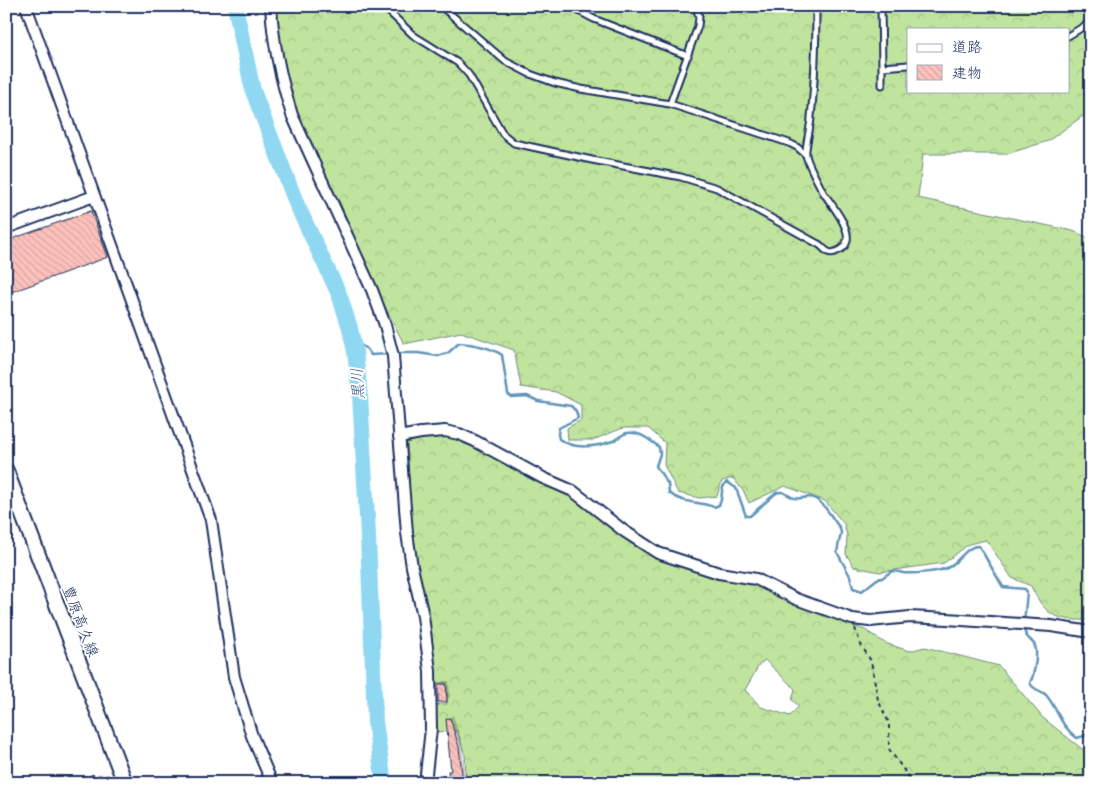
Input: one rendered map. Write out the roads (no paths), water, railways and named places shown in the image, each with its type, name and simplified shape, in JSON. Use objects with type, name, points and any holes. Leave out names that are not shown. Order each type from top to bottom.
[{"type":"main road","name":"豊原高久線","points":[[6,471],[123,778]]},
{"type":"street","points":[[26,6],[211,520],[234,677],[252,736],[272,783]]},
{"type":"street","points":[[271,6],[275,48],[292,115],[354,248],[385,325],[393,356],[407,533],[412,568],[423,616],[430,671],[431,729],[425,783]]},
{"type":"street","points":[[6,228],[94,196]]},
{"type":"street","points":[[398,437],[422,433],[446,432],[459,434],[543,478],[573,491],[624,532],[658,553],[719,573],[756,579],[796,599],[852,619],[870,621],[910,617],[947,618],[1051,626],[1091,632]]},
{"type":"lane","points":[[383,6],[413,35],[458,63],[469,75],[503,134],[514,143],[681,177],[716,188],[820,244],[826,251],[832,254],[838,252],[844,246],[848,237],[847,229],[824,192],[806,155],[797,147],[670,104],[581,89],[555,83],[530,74],[506,61],[441,6]]},
{"type":"lane","points":[[569,6],[594,19],[688,56]]},
{"type":"lane","points":[[670,104],[698,26],[699,17],[696,6]]},
{"type":"lane","points":[[806,155],[813,100],[816,6]]},
{"type":"lane","points":[[881,6],[882,85]]},
{"type":"lane","points":[[1070,35],[1091,22]]},
{"type":"lane","points":[[882,67],[907,65]]},
{"type":"waterway","name":"黒川","points":[[235,6],[253,91],[297,205],[339,294],[350,328],[355,352],[360,395],[368,535],[375,722],[384,783]]},
{"type":"waterway","points":[[352,340],[367,349],[371,355],[389,354]]},
{"type":"waterway","points":[[394,353],[418,353],[438,356],[448,353],[459,343],[481,346],[497,352],[502,355],[508,394],[511,397],[527,396],[538,401],[571,406],[576,411],[578,418],[559,428],[559,439],[571,445],[600,445],[613,441],[623,434],[636,433],[659,447],[660,454],[656,466],[668,484],[669,493],[685,501],[714,507],[719,505],[723,487],[727,482],[736,488],[746,516],[750,516],[779,492],[784,492],[796,499],[810,497],[819,501],[840,528],[841,533],[837,552],[850,576],[853,588],[862,591],[877,579],[892,571],[919,573],[947,568],[970,548],[979,546],[1003,587],[1025,589],[1027,592],[1024,623]]},
{"type":"waterway","points":[[1024,628],[1026,635],[1034,644],[1036,652],[1030,683],[1046,695],[1071,733],[1077,738],[1091,734]]}]
